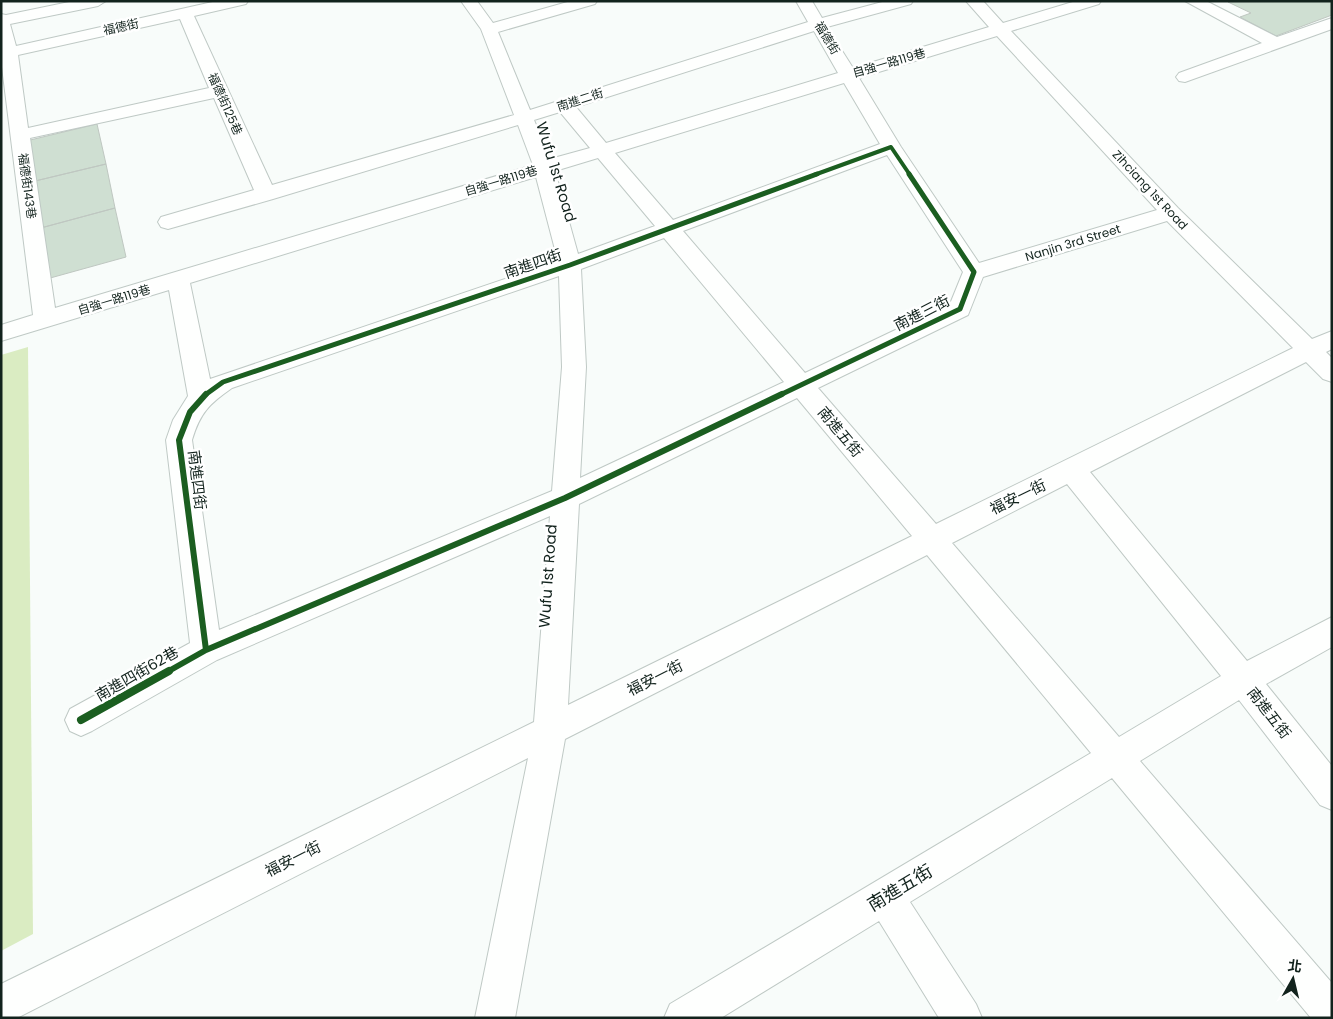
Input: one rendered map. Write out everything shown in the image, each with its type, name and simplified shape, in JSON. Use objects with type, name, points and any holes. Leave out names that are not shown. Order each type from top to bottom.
[{"type":"street","points":[[1,20],[98,1]]},
{"type":"street","name":"福德街","points":[[5,53],[240,1]]},
{"type":"street","name":"Wufu 1st Road","points":[[469,1],[489,29],[526,117],[544,168],[570,265],[574,367],[550,731],[495,1018]]},
{"type":"street","points":[[489,29],[589,1]]},
{"type":"street","name":"福德街","points":[[804,1],[891,147]]},
{"type":"street","name":"南進二街","points":[[168,222],[266,195],[526,117],[818,24],[905,1]]},
{"type":"street","name":"Zihciang 1st Road","points":[[974,1],[1171,213],[1321,345],[1332,373]]},
{"type":"street","name":"自強一路119巷","points":[[1,333],[1093,1]]},
{"type":"street","points":[[1194,1],[1275,43]]},
{"type":"street","name":"福德街125巷","points":[[185,13],[266,195]]},
{"type":"street","name":"福德街143巷","points":[[1,20],[20,135],[45,321]]},
{"type":"street","points":[[1185,77],[1332,23]]},
{"type":"street","points":[[20,135],[219,91]]},
{"type":"street","name":"南進五街","points":[[564,105],[1332,1013]]},
{"type":"street","points":[[669,229],[891,147],[974,272]]},
{"type":"street","name":"Nanjin 3rd Street","points":[[974,272],[1171,213]]},
{"type":"street","name":"南進四街","points":[[206,650],[179,440],[186,415],[200,397],[223,382],[570,265],[669,229]]},
{"type":"street","name":"南進三街","points":[[565,498],[960,309],[974,272]]},
{"type":"street","points":[[178,280],[200,397]]},
{"type":"street","name":"福安一街","points":[[1,1005],[1321,345]]},
{"type":"street","points":[[1072,470],[1243,680],[1332,631]]},
{"type":"street","points":[[206,650],[565,498]]},
{"type":"street","name":"南進四街62巷","points":[[81,720],[206,650]]},
{"type":"street","name":"南進五街","points":[[684,1018],[1243,680],[1332,793]]},
{"type":"street","points":[[885,897],[962,1018]]},
{"type":"green space","points":[[28,347],[33,934],[1,951],[1,355]]},
{"type":"building","points":[[1332,1],[1332,15],[1276,36],[1240,17],[1251,13],[1228,2]]},
{"type":"building","points":[[97,124],[106,164],[31,182],[26,141]]},
{"type":"building","points":[[106,164],[115,208],[37,229],[31,182]]},
{"type":"building","points":[[115,208],[126,257],[43,280],[37,229]]},
{"type":"cycle path","points":[[81,720],[206,650],[565,498],[960,309],[974,272],[891,147],[570,265],[223,382],[206,394],[194,406],[186,420],[179,440],[206,650]]}]
